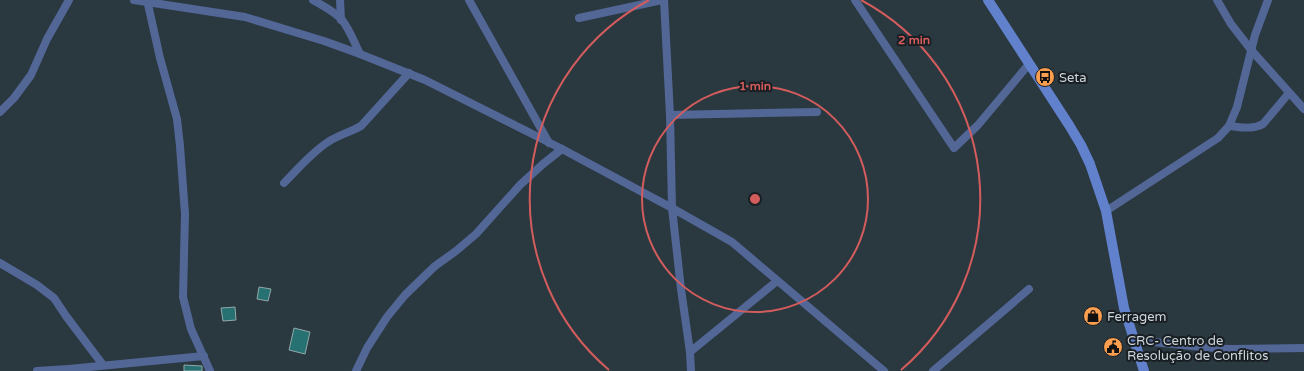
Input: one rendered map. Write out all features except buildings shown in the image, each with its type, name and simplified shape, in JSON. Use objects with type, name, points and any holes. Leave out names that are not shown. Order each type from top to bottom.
[{"type":"main road","points":[[988,0],[1082,145],[1106,210],[1124,308],[1144,371]]},
{"type":"street","points":[[0,112],[14,98],[31,76],[47,39],[69,0]]},
{"type":"street","points":[[134,0],[245,17],[360,54],[409,73],[562,149],[732,242],[884,371]]},
{"type":"street","points":[[314,0],[331,10],[341,20],[348,30],[360,54]]},
{"type":"street","points":[[340,0],[341,20]]},
{"type":"street","points":[[469,0],[550,143]]},
{"type":"street","points":[[579,18],[663,0],[670,114],[672,208],[690,352],[691,371]]},
{"type":"street","points":[[855,0],[954,148],[978,125],[1029,64]]},
{"type":"street","points":[[1217,0],[1231,24],[1252,51],[1304,109]]},
{"type":"street","points":[[1106,210],[1218,138],[1229,126],[1237,107],[1256,35],[1268,0]]},
{"type":"street","points":[[147,1],[177,119],[185,214],[183,297],[191,329],[210,371]]},
{"type":"street","points":[[284,183],[310,156],[328,142],[361,126],[409,73]]},
{"type":"street","points":[[1229,126],[1250,128],[1263,124],[1289,93]]},
{"type":"street","points":[[670,114],[817,112]]},
{"type":"street","points":[[356,371],[367,348],[387,317],[405,295],[435,266],[476,234],[520,185],[562,149]]},
{"type":"street","points":[[0,263],[37,285],[54,298],[103,365]]},
{"type":"street","points":[[690,352],[777,281]]},
{"type":"street","points":[[933,371],[1029,289]]},
{"type":"street","points":[[1133,340],[1202,348],[1304,348]]},
{"type":"street","points":[[36,371],[68,370],[103,365],[204,356]]},
{"type":"place","name":"Seta","points":[[1045,77]]},
{"type":"place","name":"Ferragem","points":[[1093,316]]},
{"type":"place","name":"CRC- Centro de Resolução de Conflitos","points":[[1113,347]]}]
